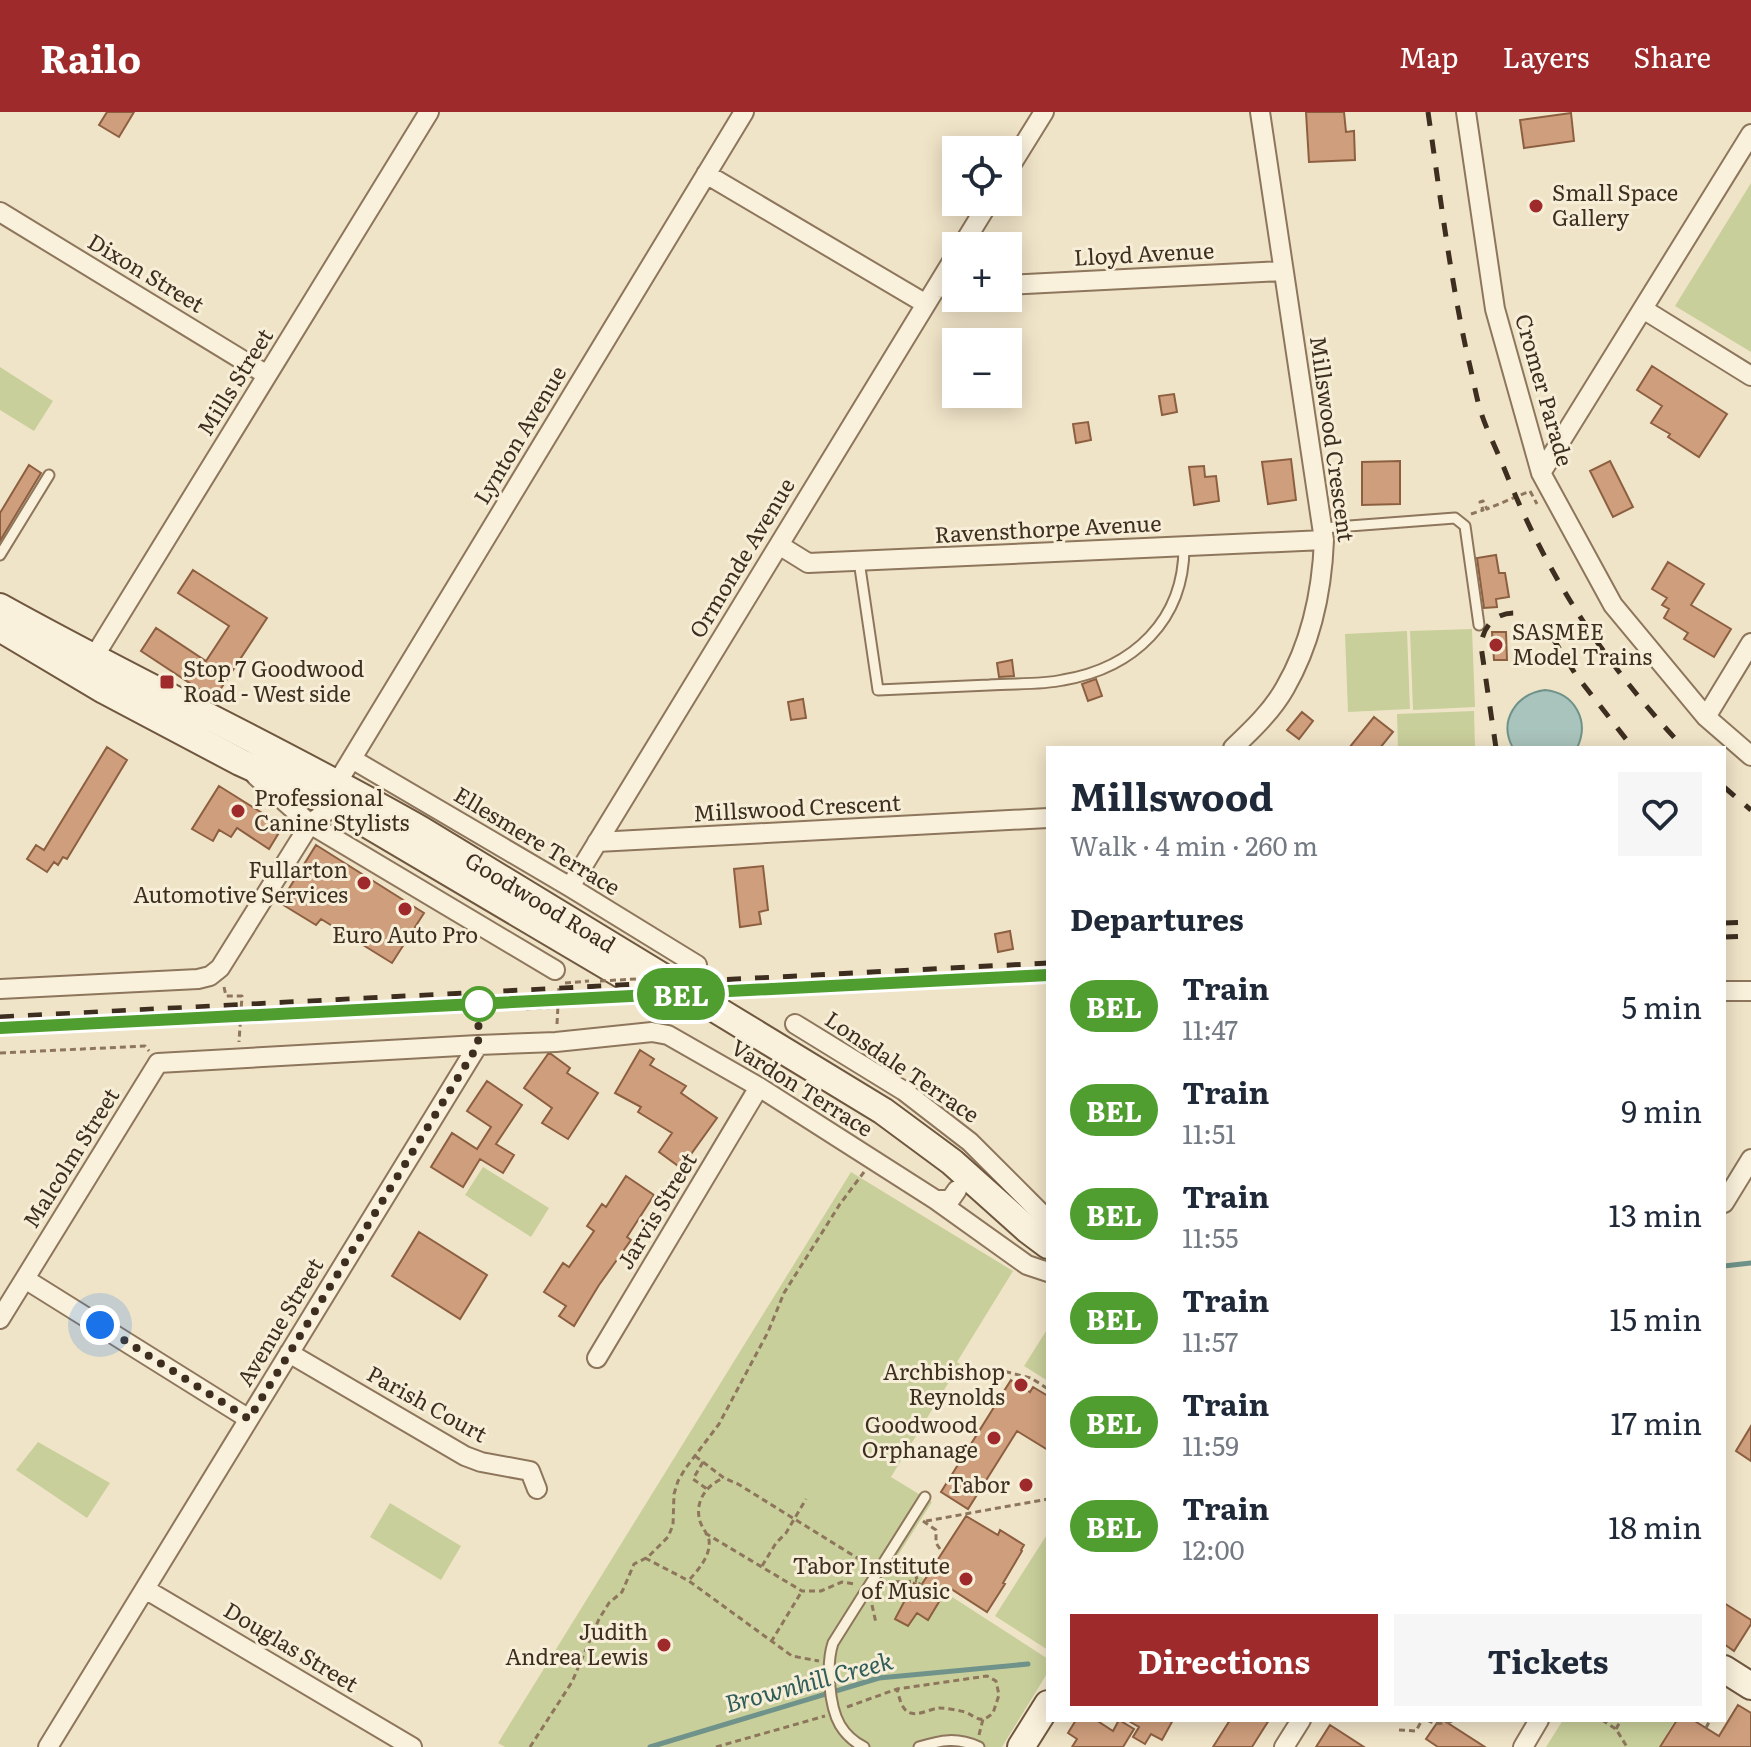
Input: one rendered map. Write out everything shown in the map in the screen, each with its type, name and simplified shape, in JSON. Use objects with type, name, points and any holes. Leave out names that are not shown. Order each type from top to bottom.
[{"type":"main road","name":"Goodwood Road","points":[[0,607],[88,668],[240,762],[336,794],[836,1102],[921,1159],[946,1195],[1046,1263]]},
{"type":"main road","name":"Goodwood Road","points":[[0,628],[88,668],[336,794],[423,831],[883,1111],[952,1162],[1046,1244]]},
{"type":"main road","points":[[1726,1670],[1751,1686]]},
{"type":"main road","points":[[1021,1747],[1046,1707]]},
{"type":"street","name":"Mills Street","points":[[88,668],[429,112]]},
{"type":"street","name":"Lynton Avenue","points":[[336,794],[352,759],[744,112]]},
{"type":"street","points":[[1022,147],[1044,112]]},
{"type":"street","name":"Millswood Crescent","points":[[1235,746],[1284,690],[1299,661],[1320,594],[1323,534],[1260,112]]},
{"type":"street","name":"Cromer Parade","points":[[1466,112],[1495,309],[1541,473],[1613,605],[1706,717],[1751,756]]},
{"type":"street","points":[[1541,473],[1751,134]]},
{"type":"street","points":[[706,174],[931,296],[942,292]]},
{"type":"street","name":"Dixon Street","points":[[0,212],[267,375]]},
{"type":"street","name":"Lloyd Avenue","points":[[1022,284],[1283,271]]},
{"type":"street","name":"Ormonde Avenue","points":[[570,887],[942,278]]},
{"type":"street","points":[[1643,309],[1751,376]]},
{"type":"street","name":"Ravensthorpe Avenue","points":[[779,545],[808,563],[1184,547],[1323,534]]},
{"type":"street","points":[[1706,717],[1751,643]]},
{"type":"street","name":"Ellesmere Terrace","points":[[352,759],[570,887],[693,971]]},
{"type":"street","points":[[240,762],[310,824],[555,970]]},
{"type":"street","points":[[0,989],[210,976],[220,968],[310,824],[336,794]]},
{"type":"street","name":"Millswood Crescent","points":[[597,842],[1046,818]]},
{"type":"street","points":[[1726,991],[1751,991]]},
{"type":"street","name":"Lonsdale Terrace","points":[[795,1024],[904,1091],[970,1142],[1046,1218]]},
{"type":"street","name":"Vardon Terrace","points":[[158,1063],[556,1042],[652,1032],[668,1035],[759,1087],[874,1160],[946,1195],[1027,1265],[1046,1271]]},
{"type":"street","name":"Avenue Street","points":[[48,1747],[478,1045]]},
{"type":"street","name":"Malcolm Street","points":[[0,1319],[158,1063]]},
{"type":"street","name":"Jarvis Street","points":[[597,1358],[759,1087]]},
{"type":"street","points":[[1726,1200],[1751,1159]]},
{"type":"street","points":[[25,1279],[249,1419]]},
{"type":"street","name":"Parish Court","points":[[289,1353],[465,1456],[530,1471],[537,1489]]},
{"type":"street","name":"Douglas Street","points":[[145,1589],[412,1747]]},
{"type":"street","points":[[1284,1747],[1300,1722]]},
{"type":"street","points":[[1523,1747],[1538,1722]]},
{"type":"lane","points":[[0,555],[49,475]]},
{"type":"lane","points":[[1323,534],[1455,518],[1465,526],[1479,625]]},
{"type":"lane","points":[[859,561],[878,690],[1061,681],[1125,659],[1164,619],[1184,568],[1184,547]]},
{"type":"lane","points":[[864,1747],[850,1737],[839,1723],[829,1678],[833,1643],[871,1594],[879,1571],[918,1518],[925,1497]]},
{"type":"lane","points":[[919,1747],[952,1739],[979,1747]]},
{"type":"path","points":[[1455,518],[1483,510],[1480,502],[1483,501],[1487,509],[1530,491],[1536,505],[1554,497]]},
{"type":"path","points":[[220,968],[226,996],[242,996],[238,1058]]},
{"type":"path","points":[[556,1042],[559,984],[693,971]]},
{"type":"path","points":[[526,1009],[558,1007]]},
{"type":"path","points":[[241,1022],[315,1019]]},
{"type":"path","points":[[0,1053],[145,1046],[158,1063]]},
{"type":"path","points":[[530,1747],[572,1682],[587,1643],[609,1603],[622,1592],[634,1564],[659,1548],[668,1537],[673,1525],[674,1494],[678,1481],[719,1424],[754,1361],[784,1293],[840,1204],[874,1160]]},
{"type":"path","points":[[989,1395],[1003,1371],[1031,1378],[1046,1388]]},
{"type":"path","points":[[695,1456],[724,1478],[879,1571]]},
{"type":"path","points":[[703,1462],[693,1479],[707,1489]]},
{"type":"path","points":[[689,1581],[705,1559],[709,1539],[699,1518],[700,1503],[713,1482],[724,1478]]},
{"type":"path","points":[[762,1567],[806,1499]]},
{"type":"path","points":[[918,1518],[1046,1499]]},
{"type":"path","points":[[918,1518],[936,1530],[936,1543],[942,1552]]},
{"type":"path","points":[[705,1533],[802,1591],[821,1591],[842,1582],[853,1583],[871,1594]]},
{"type":"path","points":[[645,1558],[689,1581],[792,1656],[829,1662]]},
{"type":"path","points":[[887,1558],[916,1576],[918,1583],[940,1597]]},
{"type":"path","points":[[876,1623],[871,1594],[885,1582],[917,1581]]},
{"type":"path","points":[[771,1642],[802,1591]]},
{"type":"path","points":[[716,1747],[836,1712],[897,1689],[987,1676],[996,1681],[999,1695],[993,1713],[983,1719],[940,1708],[912,1714],[902,1706],[897,1689]]},
{"type":"path","points":[[1399,1730],[1416,1731],[1423,1722]]},
{"type":"path","points":[[1430,1722],[1450,1722]]},
{"type":"path","points":[[1605,1722],[1616,1729],[1627,1747]]},
{"type":"path","points":[[1616,1729],[1620,1722]]},
{"type":"path","points":[[1706,1728],[1709,1722]]},
{"type":"green space","points":[[1751,183],[1751,352],[1675,306]]},
{"type":"green space","points":[[0,367],[53,401],[34,431],[0,410]]},
{"type":"green space","points":[[1472,629],[1475,707],[1413,710],[1410,631]]},
{"type":"green space","points":[[1407,631],[1410,709],[1348,712],[1345,634]]},
{"type":"green space","points":[[1474,711],[1475,746],[1398,746],[1397,714]]},
{"type":"green space","points":[[483,1167],[549,1208],[531,1237],[465,1195]]},
{"type":"green space","points":[[851,1172],[1013,1271],[891,1477],[932,1502],[895,1560],[1046,1658],[1046,1675],[1002,1747],[505,1747],[498,1743]]},
{"type":"green space","points":[[1046,1331],[1046,1380],[1024,1366]]},
{"type":"green space","points":[[38,1442],[110,1483],[87,1518],[16,1470]]},
{"type":"green space","points":[[390,1503],[461,1546],[441,1580],[370,1537]]},
{"type":"green space","points":[[1046,1536],[1046,1649],[995,1616]]},
{"type":"green space","points":[[1562,1722],[1674,1722],[1659,1747],[1546,1747]]},
{"type":"water","points":[[1545,690],[1556,692],[1572,703],[1582,728],[1578,746],[1512,746],[1508,728],[1512,710],[1535,693]]},
{"type":"building","points":[[107,112],[134,112],[119,137],[99,125]]},
{"type":"building","points":[[1306,112],[1344,112],[1346,132],[1354,131],[1355,160],[1309,162]]},
{"type":"building","points":[[1571,113],[1574,141],[1524,148],[1520,120]]},
{"type":"building","points":[[1652,366],[1727,414],[1699,457],[1651,423],[1662,406],[1637,390]]},
{"type":"building","points":[[1174,394],[1177,412],[1162,415],[1159,396]]},
{"type":"building","points":[[1088,422],[1091,440],[1076,443],[1073,424]]},
{"type":"building","points":[[1291,459],[1296,500],[1268,504],[1262,462]]},
{"type":"building","points":[[1400,461],[1400,504],[1362,505],[1362,462]]},
{"type":"building","points":[[1610,461],[1633,507],[1613,517],[1590,471]]},
{"type":"building","points":[[29,465],[41,473],[0,541],[0,513]]},
{"type":"building","points":[[1204,466],[1205,477],[1216,476],[1219,501],[1194,505],[1189,467]]},
{"type":"building","points":[[1496,555],[1499,573],[1505,573],[1509,597],[1496,599],[1497,607],[1484,608],[1477,558]]},
{"type":"building","points":[[1668,562],[1704,584],[1691,605],[1731,629],[1714,657],[1684,639],[1688,633],[1664,618],[1669,609],[1662,605],[1667,598],[1652,589]]},
{"type":"building","points":[[193,570],[267,618],[214,699],[141,651],[156,628],[206,661],[229,626],[178,593]]},
{"type":"building","points":[[1492,632],[1506,632],[1507,660],[1494,660]]},
{"type":"building","points":[[1012,660],[1014,676],[999,677],[997,663]]},
{"type":"building","points":[[1096,679],[1102,696],[1088,701],[1082,684]]},
{"type":"building","points":[[803,699],[806,718],[791,720],[788,702]]},
{"type":"building","points":[[1302,712],[1313,721],[1299,739],[1287,730]]},
{"type":"building","points":[[1374,717],[1393,732],[1382,746],[1351,746]]},
{"type":"building","points":[[107,747],[127,760],[67,859],[63,857],[58,865],[54,862],[47,872],[27,859],[36,845],[44,850]]},
{"type":"building","points":[[219,786],[283,826],[269,849],[237,828],[231,837],[219,830],[213,841],[192,829]]},
{"type":"building","points":[[316,845],[424,913],[392,963],[321,919],[316,925],[280,903]]},
{"type":"building","points":[[763,866],[768,910],[759,912],[761,924],[740,927],[734,869]]},
{"type":"building","points":[[1010,931],[1013,949],[998,952],[995,934]]},
{"type":"building","points":[[640,1050],[654,1059],[650,1065],[686,1086],[681,1093],[717,1118],[681,1168],[659,1152],[672,1133],[638,1112],[641,1107],[615,1093]]},
{"type":"building","points":[[548,1054],[570,1068],[567,1073],[598,1093],[568,1139],[542,1123],[552,1108],[524,1088]]},
{"type":"building","points":[[487,1081],[522,1105],[496,1144],[514,1155],[503,1173],[480,1159],[463,1187],[431,1167],[452,1133],[477,1149],[491,1127],[467,1111]]},
{"type":"building","points":[[626,1176],[654,1195],[627,1237],[631,1240],[574,1326],[559,1316],[566,1306],[544,1292],[563,1263],[569,1267],[594,1231],[587,1226],[602,1204],[606,1207]]},
{"type":"building","points":[[419,1232],[487,1275],[460,1319],[392,1276]]},
{"type":"building","name":"Goodwood Orphanage","points":[[1011,1380],[1030,1392],[1033,1387],[1046,1395],[1046,1449],[1017,1431],[968,1509],[941,1492]]},
{"type":"building","points":[[1751,1426],[1751,1461],[1736,1451]]},
{"type":"building","points":[[966,1516],[998,1535],[1000,1530],[1024,1545],[987,1612],[948,1587],[928,1620],[917,1613],[908,1626],[895,1619],[914,1583],[920,1587]]},
{"type":"building","points":[[1726,1604],[1751,1620],[1734,1651],[1726,1645]]},
{"type":"building","points":[[1738,1705],[1751,1713],[1751,1747],[1660,1747],[1676,1722],[1696,1722],[1719,1736]]},
{"type":"building","points":[[1075,1722],[1099,1722],[1113,1731],[1118,1722],[1122,1722],[1134,1729],[1123,1747],[1072,1747],[1077,1739],[1068,1733]]},
{"type":"building","points":[[1130,1722],[1172,1722],[1162,1740],[1151,1734],[1145,1744],[1133,1737],[1139,1727]]},
{"type":"building","points":[[1229,1722],[1268,1722],[1252,1747],[1213,1747]]},
{"type":"building","points":[[1438,1722],[1446,1722],[1485,1747],[1438,1747],[1426,1739]]},
{"type":"building","points":[[1330,1725],[1364,1747],[1316,1747]]},
{"type":"waterway","name":"Brownhill Creek","points":[[1726,1266],[1751,1263]]},
{"type":"waterway","name":"Brownhill Creek","points":[[650,1747],[879,1678],[1028,1664]]},
{"type":"railway","points":[[1428,112],[1456,297],[1487,430],[1539,545],[1580,617],[1628,684],[1682,746]]},
{"type":"railway","points":[[1496,746],[1482,638],[1495,619],[1508,614],[1524,614]]},
{"type":"railway","points":[[1552,637],[1576,675],[1631,746]]},
{"type":"railway","points":[[1726,789],[1751,810]]},
{"type":"railway","points":[[1726,923],[1751,922]]},
{"type":"railway","points":[[1726,937],[1751,936]]},
{"type":"railway","points":[[0,1017],[1046,963]]},
{"type":"train","name":"BEL","points":[[0,1028],[1046,975]]},
{"type":"place","name":"Small Space Gallery","points":[[1536,206]]},
{"type":"place","name":"SASMEE Model Trains","points":[[1496,645]]},
{"type":"place","name":"Stop 7 Goodwood Road - West side","points":[[167,682]]},
{"type":"place","name":"Professional Canine Stylists","points":[[238,811]]},
{"type":"place","name":"Fullarton Automotive Services","points":[[364,883]]},
{"type":"place","name":"Euro Auto Pro","points":[[405,909]]},
{"type":"place","name":"Archbishop Reynolds","points":[[1021,1385]]},
{"type":"place","name":"Goodwood Orphanage","points":[[994,1438]]},
{"type":"place","name":"Tabor","points":[[1026,1485]]},
{"type":"place","name":"Tabor Institute of Music","points":[[966,1579]]},
{"type":"place","name":"Judith Andrea Lewis","points":[[664,1645]]},
{"type":"route","points":[[100,1325],[249,1419],[478,1045],[479,1004]]}]
